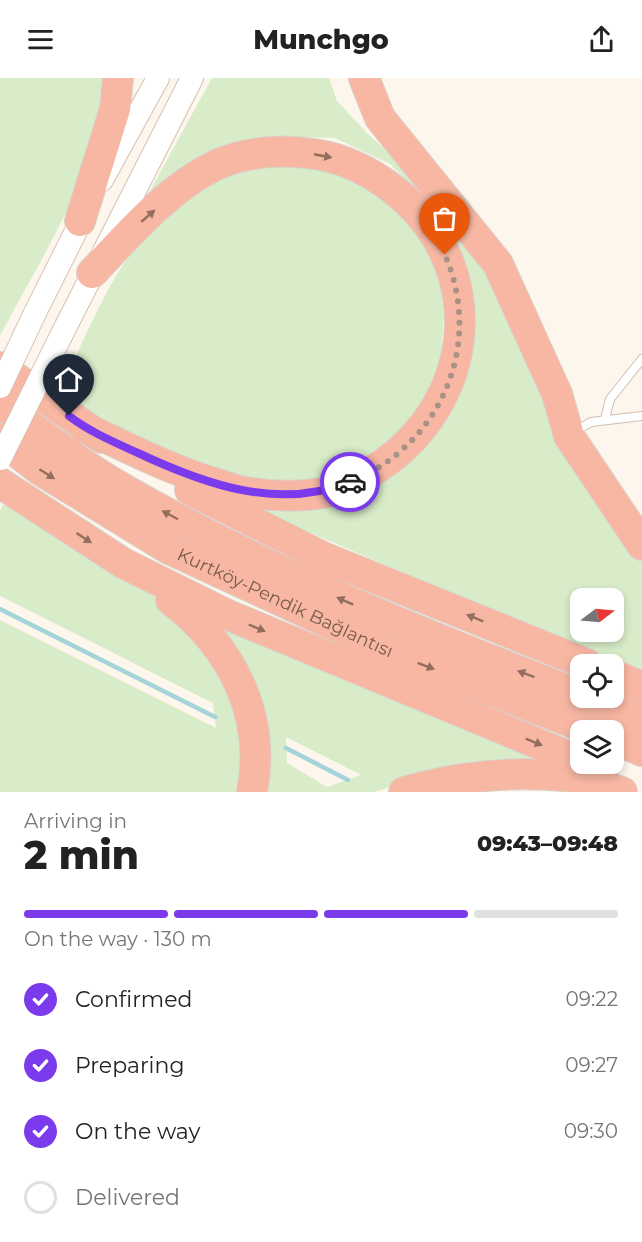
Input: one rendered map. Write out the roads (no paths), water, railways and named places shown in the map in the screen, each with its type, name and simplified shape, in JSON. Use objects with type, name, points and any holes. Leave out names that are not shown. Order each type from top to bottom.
[{"type":"highway","points":[[80,221],[115,109],[118,78]]},
{"type":"highway","points":[[364,78],[380,118],[498,264],[557,394],[569,436],[642,544]]},
{"type":"highway","points":[[85,428],[187,475],[249,493],[326,492],[363,477],[399,453],[431,418],[446,391],[457,359],[461,326],[458,297],[451,269],[439,240],[418,212],[390,185],[356,165],[326,156],[286,150],[253,153],[218,165],[190,180],[135,227],[92,273]]},
{"type":"highway","points":[[0,367],[85,428],[200,496],[323,556],[570,657]]},
{"type":"highway","name":"Kurtköy-Pendik Bağlantısı","points":[[0,403],[63,450],[126,490],[191,526],[388,620],[570,691]]},
{"type":"highway","name":"Kurtköy-Pendik Bağlantısı","points":[[0,439],[40,470],[169,549],[389,651],[570,722]]},
{"type":"highway","points":[[0,483],[123,563],[193,616],[218,646],[239,680],[255,725],[257,749],[252,792]]},
{"type":"highway","points":[[123,563],[228,615],[570,757]]},
{"type":"highway","points":[[624,679],[642,687]]},
{"type":"highway","points":[[613,708],[642,719]]},
{"type":"highway","points":[[624,744],[642,751]]},
{"type":"highway","points":[[404,792],[458,778],[490,774],[575,777],[622,792]]},
{"type":"highway","points":[[609,774],[642,788]]},
{"type":"main road","points":[[0,387],[80,221],[158,78]]},
{"type":"main road","points":[[0,459],[192,78]]},
{"type":"lane","points":[[605,419],[610,399],[642,359]]},
{"type":"lane","points":[[569,436],[591,422],[642,416]]},
{"type":"waterway","points":[[0,609],[215,717]]},
{"type":"waterway","points":[[286,748],[348,780]]}]
